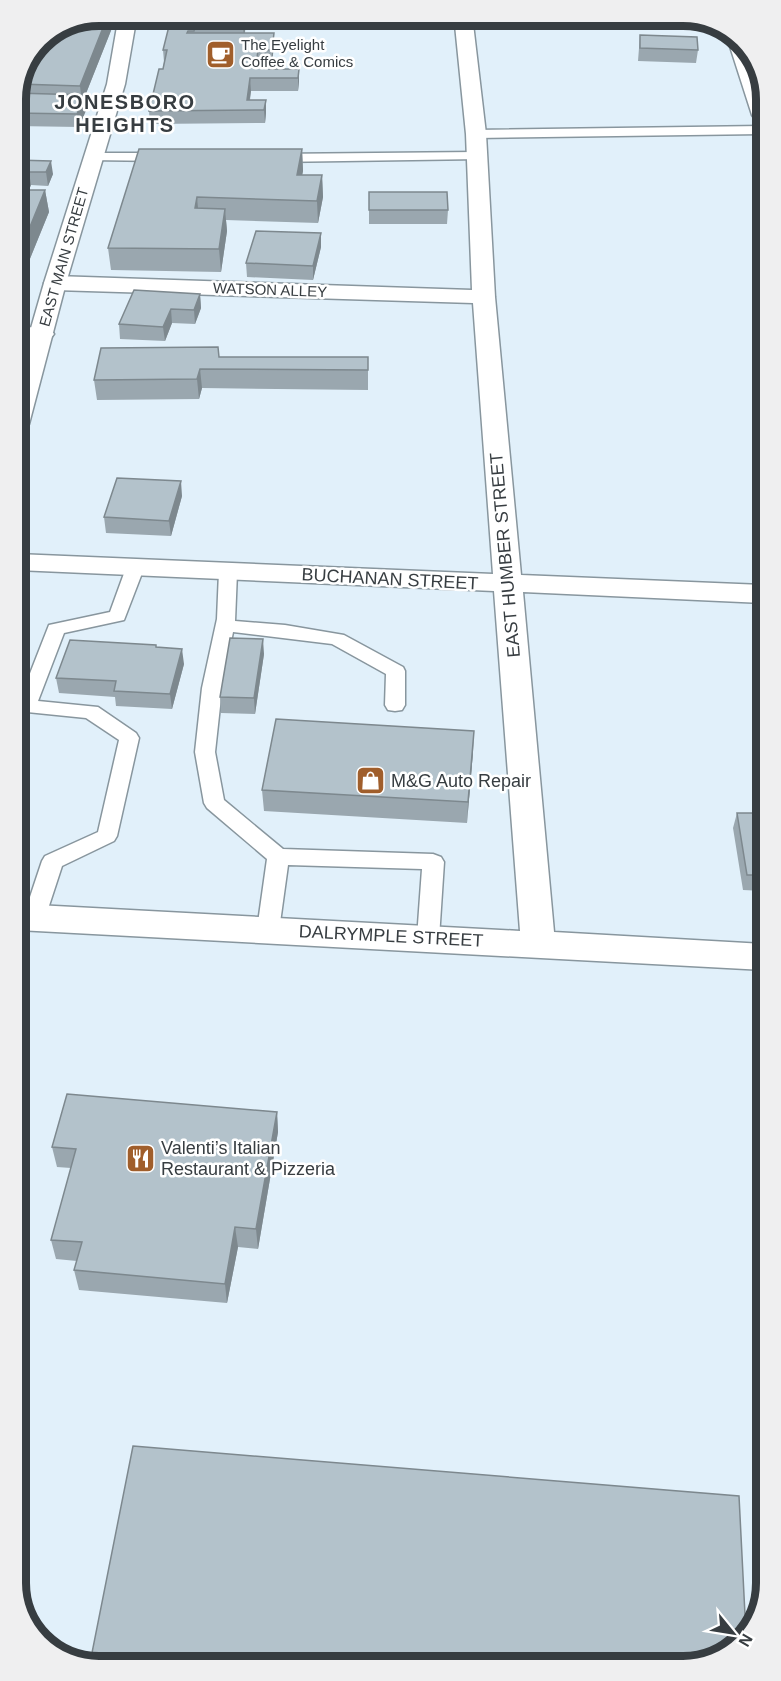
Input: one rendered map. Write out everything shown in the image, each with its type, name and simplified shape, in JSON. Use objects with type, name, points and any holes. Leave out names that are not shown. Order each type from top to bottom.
[{"type":"street","name":"EAST MAIN STREET","points":[[26,390],[55,283],[116,84],[126,25]]},
{"type":"street","name":"EAST HUMBER STREET","points":[[464,26],[476,134],[484,297],[538,944]]},
{"type":"street","points":[[743,58],[756,95]]},
{"type":"street","name":"WATSON ALLEY","points":[[55,283],[484,297]]},
{"type":"street","points":[[26,333],[42,334]]},
{"type":"street","name":"BUCHANAN STREET","points":[[26,562],[507,585],[756,594]]},
{"type":"street","name":"DALRYMPLE STREET","points":[[26,918],[756,957]]},
{"type":"lane","points":[[476,134],[756,130]]},
{"type":"lane","points":[[93,158],[173,158]]},
{"type":"lane","points":[[264,158],[476,160]]},
{"type":"lane","points":[[26,697],[56,629],[118,616],[135,568]]},
{"type":"lane","points":[[228,572],[225,626],[212,688],[205,752],[214,804],[278,857],[433,862],[428,938]]},
{"type":"lane","points":[[225,626],[285,631],[337,639],[396,671],[395,705]]},
{"type":"lane","points":[[26,705],[91,712],[129,738],[107,837],[53,861],[26,918]]},
{"type":"lane","points":[[268,930],[278,857]]},
{"type":"building","points":[[104,25],[80,86],[27,84],[38,58],[58,38],[84,27]]},
{"type":"building","points":[[243,25],[195,27],[194,31],[187,33],[274,33],[272,50],[258,50],[257,58],[271,58],[269,69],[299,69],[298,78],[250,78],[247,100],[266,100],[264,110],[149,111],[159,69],[163,69],[167,50],[163,50],[169,26]]},
{"type":"building","points":[[640,35],[697,37],[698,50],[640,48]]},
{"type":"building","points":[[26,93],[85,95],[77,114],[26,113]]},
{"type":"building","points":[[139,149],[302,149],[297,175],[322,175],[317,201],[197,197],[195,208],[225,209],[219,249],[108,248]]},
{"type":"building","points":[[26,160],[51,161],[46,172],[29,172],[26,178]]},
{"type":"building","points":[[26,190],[45,190],[26,237]]},
{"type":"building","points":[[369,192],[447,192],[448,210],[369,210]]},
{"type":"building","points":[[256,231],[321,233],[313,266],[246,263]]},
{"type":"building","points":[[134,290],[200,294],[194,310],[171,309],[163,327],[119,324]]},
{"type":"building","points":[[218,347],[219,357],[368,357],[368,370],[200,369],[197,379],[94,380],[101,348]]},
{"type":"building","points":[[117,478],[181,481],[169,521],[104,517]]},
{"type":"building","points":[[230,638],[263,639],[254,698],[220,697]]},
{"type":"building","points":[[70,640],[156,645],[156,647],[182,649],[170,694],[114,691],[116,681],[56,678]]},
{"type":"building","name":"M&G Auto Repair","points":[[276,719],[474,731],[468,802],[262,790]]},
{"type":"building","points":[[737,813],[756,813],[756,875],[747,875]]},
{"type":"building","points":[[67,1094],[277,1112],[256,1229],[235,1227],[225,1284],[74,1270],[82,1242],[51,1240],[76,1149],[52,1147]]},
{"type":"building","points":[[133,1446],[739,1496],[745,1619],[727,1640],[706,1652],[682,1656],[92,1655]]},
{"type":"place","name":"The Eyelight Coffee & Comics","points":[[220,54]]},
{"type":"place","name":"M&G Auto Repair","points":[[370,781]]},
{"type":"place","name":"Valenti’s Italian Restaurant & Pizzeria","points":[[140,1158]]},
{"type":"district","name":"JONESBORO HEIGHTS","points":[[125,114]]}]
